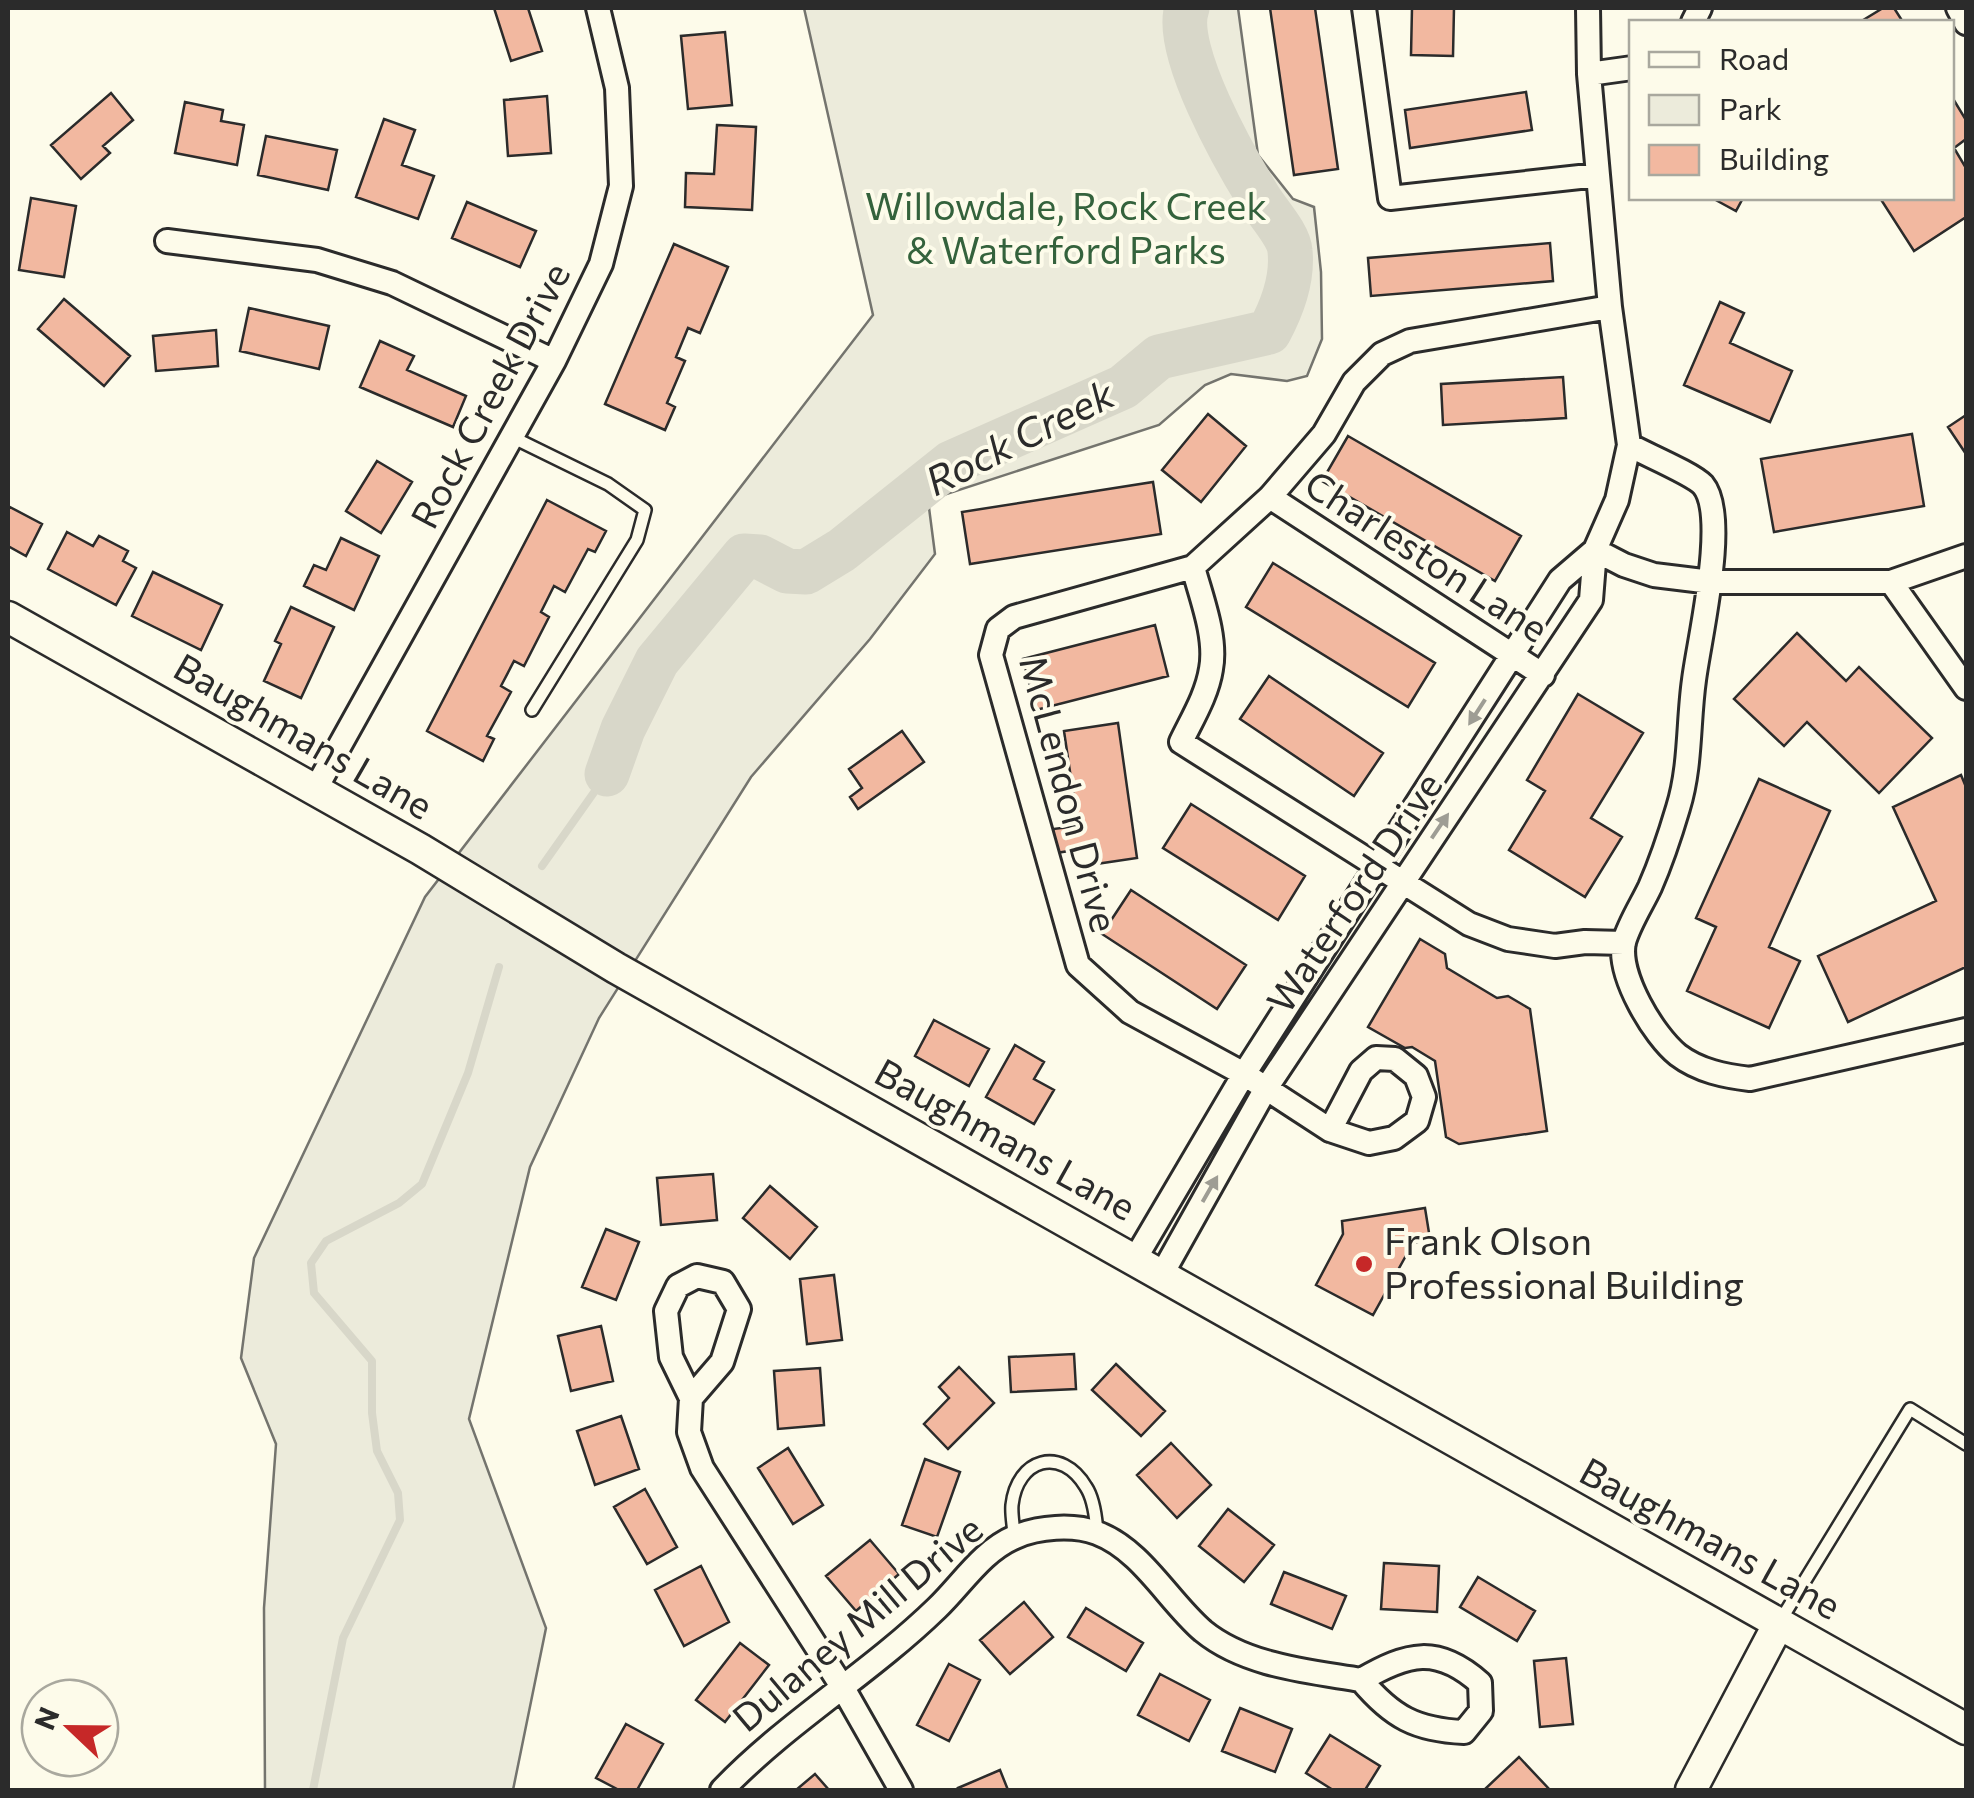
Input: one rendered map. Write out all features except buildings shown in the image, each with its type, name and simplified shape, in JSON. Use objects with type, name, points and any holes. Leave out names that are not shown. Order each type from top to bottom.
[{"type":"main road","name":"Baughmans Lane","points":[[8,620],[420,849],[616,968],[1966,1729]]},
{"type":"main road","points":[[1691,1790],[1778,1623]]},
{"type":"street","name":"Rock Creek Drive","points":[[315,790],[554,361],[601,264],[621,186],[617,88],[598,8]]},
{"type":"street","points":[[1364,8],[1390,198],[1598,175]]},
{"type":"street","name":"Waterford Drive","points":[[1148,1266],[1591,600],[1596,550],[1617,500],[1629,445],[1610,306],[1589,74],[1588,8]]},
{"type":"street","points":[[1958,8],[1966,22]]},
{"type":"street","points":[[1589,74],[1629,68]]},
{"type":"street","points":[[167,242],[316,260],[392,283],[554,361]]},
{"type":"street","name":"McLendon Drive","points":[[1330,1130],[1244,1074],[1130,1012],[1078,966],[991,655],[998,629],[1014,618],[1193,566],[1270,497],[1324,434],[1354,382],[1382,354],[1410,340],[1610,306]]},
{"type":"street","points":[[1629,445],[1702,484],[1712,503],[1710,582],[1693,682],[1680,804],[1657,871],[1624,943],[1624,964],[1630,984],[1652,1026],[1679,1056],[1716,1074],[1750,1079],[1966,1030]]},
{"type":"street","name":"Charleston Lane","points":[[1270,497],[1543,675]]},
{"type":"street","points":[[1596,550],[1654,575],[1710,582],[1891,582],[1966,556]]},
{"type":"street","name":"Waterford Drive","points":[[1148,1266],[1244,1074],[1560,580],[1596,550]]},
{"type":"street","points":[[1193,566],[1210,640],[1212,667],[1202,700],[1180,742],[1469,924],[1508,939],[1555,946],[1624,943]]},
{"type":"street","points":[[1891,582],[1966,688]]},
{"type":"street","points":[[691,1398],[722,1362],[739,1309],[723,1282],[697,1276],[678,1286],[666,1312],[671,1357],[691,1398],[689,1432],[702,1468],[843,1688],[902,1790]]},
{"type":"street","name":"Dulaney Mill Drive","points":[[722,1790],[761,1751],[843,1688],[937,1608],[980,1562],[1014,1537],[1054,1527],[1097,1533]]},
{"type":"street","points":[[1097,1533],[1132,1556],[1204,1632],[1250,1658],[1361,1680],[1384,1707],[1427,1730],[1464,1732],[1481,1712],[1480,1684],[1458,1663],[1424,1656],[1394,1661],[1361,1680]]},
{"type":"lane","points":[[512,437],[608,484],[645,510],[637,540],[532,710]]},
{"type":"lane","points":[[1778,1623],[1910,1409],[1966,1444]]},
{"type":"lane","points":[[1014,1537],[1012,1504],[1024,1472],[1044,1461],[1066,1464],[1087,1488],[1097,1533]]},
{"type":"green space","name":"Willowdale, Rock Creek & Waterford Parks","points":[[804,8],[1238,8],[1258,155],[1293,199],[1314,207],[1321,272],[1322,339],[1307,376],[1287,381],[1231,374],[1205,385],[1159,425],[928,500],[935,554],[870,639],[751,777],[599,1018],[530,1167],[469,1419],[546,1628],[513,1790],[265,1790],[264,1608],[276,1444],[241,1358],[254,1258],[425,897],[873,315]]},
{"type":"waterway","name":"Rock Creek","points":[[607,774],[623,729],[657,661],[744,556],[760,557],[787,571],[806,572],[842,550],[951,463],[1123,387],[1159,357],[1269,332],[1288,283],[1289,245],[1209,105],[1189,50],[1187,8]]},
{"type":"waterway","name":"Rock Creek","points":[[542,866],[607,774]]},
{"type":"waterway","name":"Rock Creek","points":[[313,1790],[343,1638],[400,1520],[398,1493],[377,1451],[372,1361],[314,1293],[311,1263],[326,1241],[399,1203],[422,1184],[468,1073],[499,967]]},
{"type":"place","name":"Frank Olson Professional Building","points":[[1364,1264]]}]
